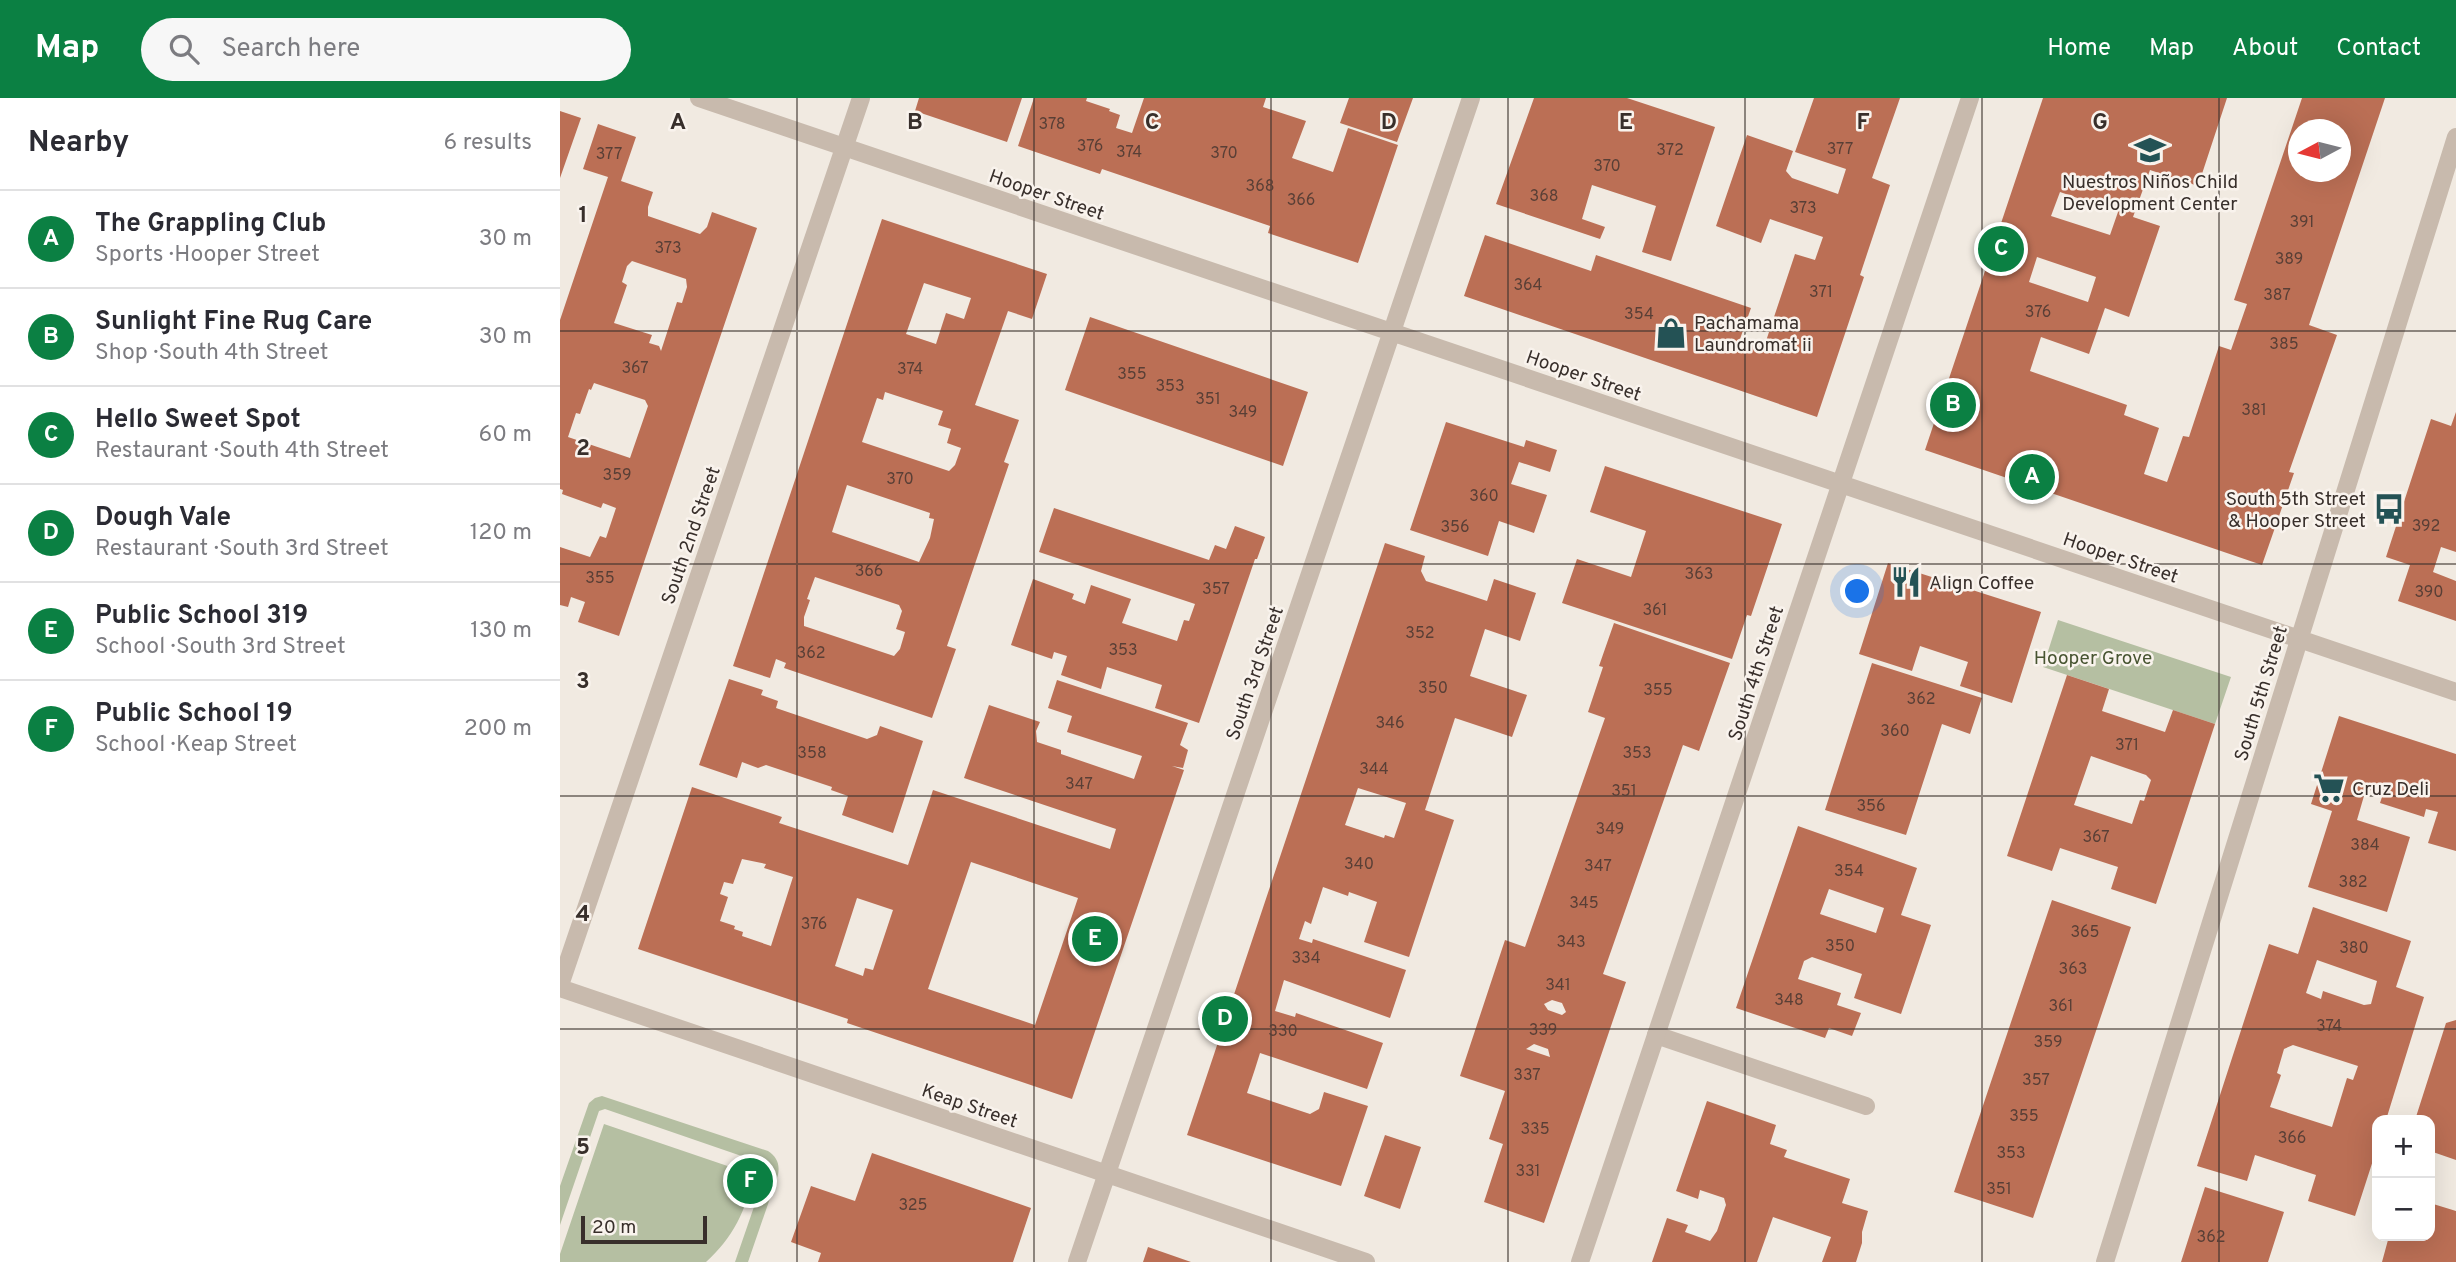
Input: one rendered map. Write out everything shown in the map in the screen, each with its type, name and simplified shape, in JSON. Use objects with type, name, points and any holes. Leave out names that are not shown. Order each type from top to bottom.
[{"type":"street","name":"Hooper Street","points":[[699,98],[2456,692]]},
{"type":"street","name":"South 2nd Street","points":[[560,987],[861,98]]},
{"type":"street","name":"South 3rd Street","points":[[1077,1262],[1471,98]]},
{"type":"street","name":"South 4th Street","points":[[1580,1262],[1970,98]]},
{"type":"street","name":"South 5th Street","points":[[2105,1262],[2456,137]]},
{"type":"street","name":"Keap Street","points":[[560,987],[1366,1262]]},
{"type":"street","points":[[1656,1035],[1866,1106]]},
{"type":"green space","name":"Hooper Grove","points":[[2058,620],[2231,677],[2215,724],[2043,667]]},
{"type":"green space","points":[[602,1096],[768,1151],[774,1156],[778,1164],[778,1175],[748,1262],[735,1262],[767,1169],[765,1164],[605,1109],[599,1111],[560,1225],[560,1186],[589,1103]]},
{"type":"green space","points":[[604,1124],[754,1175],[737,1223],[724,1243],[706,1262],[560,1262],[560,1254]]},
{"type":"building","points":[[919,98],[1022,98],[1007,142],[915,111]]},
{"type":"building","points":[[1034,98],[1087,98],[1086,101],[1120,115],[1116,128],[1132,133],[1144,98],[1266,98],[1263,107],[1306,121],[1292,158],[1333,172],[1348,128],[1398,145],[1358,263],[1268,233],[1270,226],[1102,169],[1100,174],[1018,146]]},
{"type":"building","points":[[1349,98],[1413,98],[1397,142],[1340,123]]},
{"type":"building","points":[[1534,98],[1627,98],[1715,127],[1671,261],[1642,252],[1656,206],[1592,185],[1582,219],[1605,227],[1600,239],[1496,204]]},
{"type":"building","points":[[1814,98],[1900,98],[1872,178],[1890,185],[1860,275],[1864,277],[1817,417],[1464,296],[1485,235],[1591,271],[1596,255],[1751,308],[1740,339],[1764,347],[1795,254],[1815,260],[1823,237],[1770,219],[1761,243],[1716,226],[1747,135],[1793,151],[1786,171],[1792,178],[1838,194],[1846,169],[1795,152]]},
{"type":"building","points":[[2043,98],[2227,98],[2198,186],[2150,170],[2133,217],[2160,226],[2129,317],[2105,308],[2089,354],[2041,337],[2030,371],[2127,405],[2124,415],[2159,428],[2144,474],[2167,482],[2183,436],[2189,437],[2219,346],[2231,350],[2247,304],[2234,300],[2288,140],[2288,182],[2351,182],[2351,119],[2295,119],[2302,98],[2385,98],[2309,325],[2337,335],[2289,472],[2294,473],[2262,565],[1925,450]],"holes":[[[2060,192],[2118,212],[2110,235],[2051,216]],[[2037,257],[2096,277],[2088,302],[2029,282]]]},
{"type":"building","points":[[560,111],[581,118],[560,178]]},
{"type":"building","points":[[598,124],[636,137],[621,181],[653,192],[648,216],[700,234],[707,227],[712,212],[757,228],[619,636],[578,622],[585,602],[571,597],[568,607],[560,605],[560,547],[590,557],[600,536],[606,538],[616,508],[603,503],[601,508],[562,494],[563,490],[560,489],[560,320],[608,177],[583,169]],"holes":[[[632,261],[686,279],[687,287],[682,303],[677,302],[661,351],[659,346],[649,343],[652,335],[614,323],[627,285],[622,282],[627,266]],[[594,383],[645,400],[648,406],[630,458],[568,437],[576,413],[580,414]]]},
{"type":"building","points":[[882,219],[1047,274],[1032,319],[1008,311],[975,405],[1019,420],[1004,462],[1009,464],[947,646],[956,649],[932,718],[784,668],[786,663],[776,659],[770,678],[733,666]],"holes":[[[924,283],[971,298],[964,319],[946,313],[936,344],[906,334]],[[885,392],[943,411],[938,425],[951,429],[947,443],[961,448],[955,465],[949,471],[862,442],[877,398],[883,400]],[[847,485],[930,513],[929,518],[934,519],[930,538],[919,562],[832,532]],[[815,577],[899,605],[902,611],[896,629],[905,632],[900,649],[894,656],[804,626],[810,600],[807,599]]]},
{"type":"building","points":[[1090,317],[1308,392],[1283,466],[1065,390]]},
{"type":"building","points":[[2456,412],[2456,552],[2441,547],[2433,572],[2456,581],[2456,621],[2398,601],[2410,565],[2386,557],[2431,419],[2451,426]]},
{"type":"building","points":[[1446,422],[1524,447],[1526,440],[1557,450],[1550,472],[1519,462],[1511,484],[1547,495],[1534,533],[1499,521],[1488,556],[1410,530]]},
{"type":"building","points":[[1605,466],[1782,524],[1751,616],[1747,615],[1732,659],[1562,603],[1577,559],[1631,577],[1646,531],[1590,512]]},
{"type":"building","points":[[1054,508],[1209,560],[1215,545],[1226,549],[1235,526],[1265,537],[1199,723],[1155,708],[1162,685],[1107,667],[1101,689],[1061,675],[1067,656],[1054,652],[1052,659],[1011,645],[1033,579],[1074,594],[1072,599],[1085,604],[1091,585],[1131,599],[1122,623],[1177,641],[1184,620],[1189,621],[1195,604],[1039,552]]},
{"type":"building","points":[[1385,543],[1425,556],[1421,571],[1426,581],[1487,601],[1494,579],[1536,593],[1520,641],[1485,629],[1470,676],[1527,695],[1512,737],[1455,718],[1425,810],[1454,820],[1409,957],[1364,942],[1377,902],[1349,892],[1348,896],[1323,887],[1311,924],[1305,921],[1299,939],[1312,943],[1313,939],[1406,970],[1390,1018],[1284,980],[1275,1011],[1295,1017],[1296,1013],[1383,1043],[1367,1089],[1260,1053],[1247,1093],[1310,1114],[1319,1109],[1324,1092],[1368,1106],[1341,1186],[1187,1135]],"holes":[[[1358,788],[1406,803],[1394,838],[1385,835],[1384,838],[1345,825]]]},
{"type":"building","points":[[1888,563],[2041,612],[2012,703],[1960,686],[1968,662],[1920,646],[1912,671],[1859,654]]},
{"type":"building","points":[[1614,623],[1730,663],[1699,751],[1683,745],[1603,974],[1626,982],[1544,1223],[1484,1202],[1503,1144],[1489,1139],[1505,1091],[1460,1076],[1505,940],[1525,947],[1605,718],[1588,712],[1603,667],[1599,666]],"holes":[[[1552,1000],[1562,1003],[1566,1012],[1562,1015],[1548,1010],[1544,1004]],[[1534,1044],[1548,1049],[1550,1057],[1526,1049]]]},
{"type":"building","points":[[1872,663],[1982,698],[1970,734],[1942,724],[1906,835],[1825,810]]},
{"type":"building","points":[[2067,675],[2109,689],[2102,711],[2165,732],[2173,710],[2215,724],[2156,904],[2111,889],[2118,867],[2060,848],[2052,871],[2007,856]],"holes":[[[2091,756],[2146,775],[2151,780],[2144,801],[2140,800],[2132,824],[2074,805]]]},
{"type":"building","points":[[729,679],[763,690],[761,695],[778,701],[776,708],[867,739],[877,735],[880,726],[923,741],[893,833],[842,815],[848,796],[831,790],[832,787],[766,765],[758,768],[742,762],[737,778],[699,765]]},
{"type":"building","points":[[1057,680],[1188,723],[1180,745],[1188,750],[1183,768],[1172,766],[1184,770],[1072,1099],[847,1023],[848,1019],[638,949],[692,787],[782,817],[779,823],[908,865],[933,790],[1110,849],[1116,829],[964,778],[989,705],[1040,722],[1036,731],[1037,742],[1061,750],[1061,754],[1134,779],[1142,756],[1067,732],[1072,716],[1048,708]],"holes":[[[742,859],[766,864],[764,868],[793,877],[771,946],[742,936],[743,932],[734,929],[735,926],[720,921],[728,897],[720,894],[724,882],[733,884]],[[971,862],[1078,898],[1035,1025],[928,989]],[[857,898],[893,910],[873,970],[865,968],[863,976],[835,966]]]},
{"type":"building","points":[[2339,716],[2456,754],[2456,851],[2428,843],[2438,812],[2426,809],[2424,817],[2380,803],[2383,794],[2366,789],[2357,820],[2410,837],[2387,912],[2308,887],[2332,811],[2311,804]]},
{"type":"building","points":[[1798,826],[1917,868],[1901,915],[1931,925],[1901,1014],[1854,998],[1862,974],[1812,957],[1804,961],[1798,979],[1841,993],[1837,1005],[1861,1013],[1852,1036],[1829,1028],[1825,1038],[1736,1008]],"holes":[[[1829,889],[1884,908],[1876,933],[1820,914]]]},
{"type":"building","points":[[2052,900],[2131,927],[2033,1218],[1954,1192]]},
{"type":"building","points":[[2313,907],[2411,941],[2396,987],[2424,997],[2388,1115],[2372,1115],[2372,1163],[2355,1216],[2308,1201],[2316,1175],[2255,1155],[2247,1181],[2197,1166],[2269,944],[2298,954]],"holes":[[[2317,960],[2377,981],[2371,1004],[2364,1005],[2323,991],[2321,999],[2306,993]],[[2293,1045],[2358,1066],[2353,1080],[2347,1078],[2332,1127],[2270,1107],[2281,1075],[2277,1073],[2284,1049]]]},
{"type":"building","points":[[2456,1020],[2456,1160],[2435,1153],[2435,1115],[2417,1115],[2446,1023]]},
{"type":"building","points":[[1707,1101],[1776,1125],[1770,1144],[1787,1150],[1784,1157],[1850,1179],[1842,1203],[1868,1211],[1856,1262],[1822,1262],[1831,1237],[1773,1217],[1757,1262],[1652,1262],[1667,1218],[1688,1225],[1685,1232],[1710,1241],[1717,1231],[1726,1205],[1724,1198],[1700,1190],[1698,1199],[1676,1191]]},
{"type":"building","points":[[1385,1135],[1421,1147],[1400,1209],[1364,1196]]},
{"type":"building","points":[[872,1153],[1031,1208],[1013,1262],[818,1262],[821,1253],[791,1242],[811,1186],[855,1201]]},
{"type":"building","points":[[2205,1187],[2284,1212],[2268,1262],[2181,1262]]},
{"type":"building","points":[[2435,1205],[2456,1211],[2456,1262],[2382,1262],[2388,1241],[2435,1241]]},
{"type":"building","points":[[1148,1247],[1191,1262],[1143,1262]]},
{"type":"place","name":"Nuestros Niños Child Development Center","points":[[2150,150]]},
{"type":"place","name":"Hello Sweet Spot","points":[[2001,249]]},
{"type":"place","name":"Pachamama Laundromat ii","points":[[1671,333]]},
{"type":"place","name":"Sunlight Fine Rug Care","points":[[1953,405]]},
{"type":"place","name":"The Grappling Club","points":[[2032,477]]},
{"type":"place","name":"South 5th Street & Hooper Street","points":[[2389,509]]},
{"type":"place","name":"Align Coffee","points":[[1906,582]]},
{"type":"place","name":"Cruz Deli","points":[[2329,788]]},
{"type":"place","name":"Public School 319","points":[[1095,939]]},
{"type":"place","name":"Dough Vale","points":[[1225,1019]]},
{"type":"place","name":"Public School 19","points":[[750,1181]]}]
